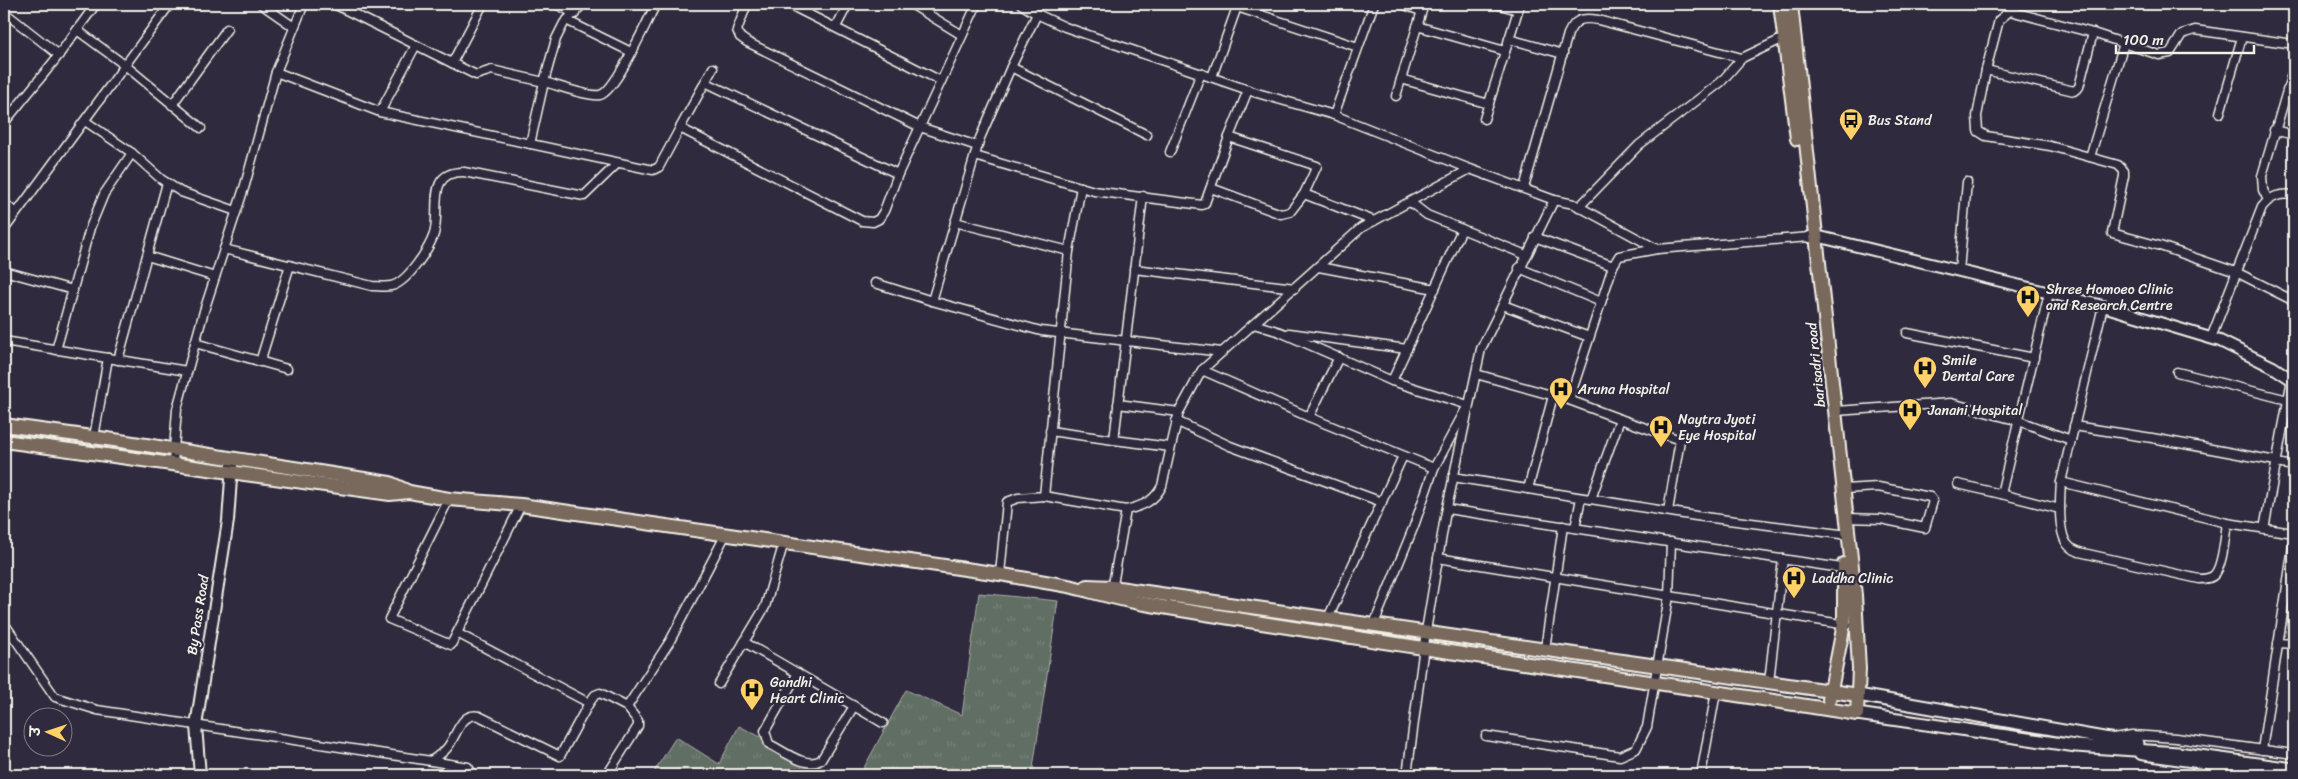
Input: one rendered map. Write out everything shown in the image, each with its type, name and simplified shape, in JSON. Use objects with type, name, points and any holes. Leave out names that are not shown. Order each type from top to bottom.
[{"type":"main road","points":[[1780,4],[1788,12]]},
{"type":"main road","name":"barisadri road","points":[[1788,12],[1784,38],[1813,237]]},
{"type":"main road","name":"barisadri road","points":[[1788,12],[1844,490],[1847,518],[1844,534]]},
{"type":"main road","name":"barisadri road","points":[[1833,404],[1848,569],[1850,626],[1858,694],[1857,714]]},
{"type":"main road","points":[[4,425],[94,437],[390,483],[409,492],[449,499],[521,505],[1000,574],[1075,588],[1426,631],[1858,694],[2111,738],[2178,753]]},
{"type":"main road","points":[[4,441],[390,494],[409,492]]},
{"type":"main road","name":"barisadri road","points":[[1848,569],[1845,602],[1850,626]]},
{"type":"main road","points":[[1111,592],[1424,649],[1654,682],[1827,710],[2076,746],[2178,753],[2294,768]]},
{"type":"main road","points":[[1827,710],[1830,691],[1850,626]]},
{"type":"main road","points":[[2016,738],[2017,723]]},
{"type":"street","points":[[4,123],[59,55],[96,4]]},
{"type":"street","points":[[4,230],[170,4]]},
{"type":"street","points":[[261,4],[294,27]]},
{"type":"street","points":[[173,463],[177,409],[187,371],[276,72],[304,4]]},
{"type":"street","points":[[334,4],[476,75],[492,70],[601,94],[606,92],[616,81],[656,4]]},
{"type":"street","points":[[452,63],[482,4]]},
{"type":"street","points":[[556,4],[575,14]]},
{"type":"street","points":[[530,144],[556,39],[583,4]]},
{"type":"street","points":[[747,4],[737,30],[740,37],[747,42],[920,128],[977,146]]},
{"type":"street","points":[[788,4],[941,81]]},
{"type":"street","points":[[836,27],[848,4]]},
{"type":"street","points":[[911,4],[962,35]]},
{"type":"street","points":[[680,128],[867,223],[879,219],[977,4]]},
{"type":"street","points":[[1021,4],[1064,27],[1248,90],[1334,116],[1470,170],[1579,207],[1657,250]]},
{"type":"street","points":[[1334,116],[1374,4]]},
{"type":"street","points":[[1396,96],[1423,8],[1402,4]]},
{"type":"street","points":[[1484,120],[1519,7],[1496,4]]},
{"type":"street","points":[[1212,77],[1237,6],[1358,47]]},
{"type":"street","points":[[2294,44],[2187,31],[2179,38],[2170,53],[2164,55],[2093,33],[2010,11],[1999,20],[1986,70],[1976,125],[1981,134],[2050,146],[2118,165],[2124,172],[2112,233],[2160,246],[2236,272],[2294,301]]},
{"type":"street","points":[[4,12],[59,55]]},
{"type":"street","points":[[932,301],[977,146],[1011,66],[1037,14]]},
{"type":"street","points":[[1524,188],[1572,26],[1581,18],[1590,18],[1742,58]]},
{"type":"street","points":[[568,21],[631,52]]},
{"type":"street","points":[[1417,26],[1505,51]]},
{"type":"street","points":[[172,105],[227,29]]},
{"type":"street","points":[[77,30],[126,66],[201,128]]},
{"type":"street","points":[[1986,70],[2074,91],[2079,87],[2093,33]]},
{"type":"street","points":[[2220,113],[2242,37]]},
{"type":"street","points":[[1579,207],[1622,161],[1720,82],[1742,58],[1784,38]]},
{"type":"street","points":[[1509,39],[1563,54]]},
{"type":"street","points":[[2090,157],[2124,43]]},
{"type":"street","points":[[380,112],[416,45]]},
{"type":"street","points":[[1011,66],[1148,135]]},
{"type":"street","points":[[2268,200],[2263,190],[2262,176],[2294,67]]},
{"type":"street","points":[[276,72],[380,112],[618,163],[657,169],[713,68]]},
{"type":"street","points":[[1170,152],[1201,73]]},
{"type":"street","points":[[1401,79],[1489,104]]},
{"type":"street","points":[[705,82],[898,174]]},
{"type":"street","points":[[975,156],[1094,191],[1202,205],[1211,188],[1248,90]]},
{"type":"street","points":[[85,121],[132,153],[167,183],[181,192],[236,211]]},
{"type":"street","points":[[2274,130],[2294,135]]},
{"type":"street","points":[[1211,188],[1281,214],[1290,212],[1304,194],[1317,166],[1229,137]]},
{"type":"street","points":[[56,350],[90,228],[104,194],[132,153]]},
{"type":"street","points":[[224,249],[372,286],[391,286],[401,282],[414,268],[434,234],[440,182],[449,173],[464,172],[584,196],[618,163]]},
{"type":"street","points":[[1000,574],[1007,502],[1018,498],[1044,496],[1126,510],[1139,506],[1157,496],[1162,486],[1179,412],[1202,370],[1361,228],[1470,170]]},
{"type":"street","points":[[1959,271],[1968,182]]},
{"type":"street","points":[[118,360],[167,183]]},
{"type":"street","points":[[1044,496],[1069,252],[1081,187]]},
{"type":"street","points":[[1304,194],[1374,221]]},
{"type":"street","points":[[2211,338],[2262,207],[2268,200],[2286,194],[2294,195]]},
{"type":"street","points":[[1114,440],[1143,196]]},
{"type":"street","points":[[1407,775],[1426,631],[1438,558],[1453,477],[1481,349],[1519,268],[1554,200]]},
{"type":"street","points":[[1410,202],[1427,215],[1526,255]]},
{"type":"street","points":[[4,203],[16,214]]},
{"type":"street","points":[[955,222],[1069,252]]},
{"type":"street","points":[[1392,381],[1462,229]]},
{"type":"street","points":[[1535,236],[1613,266]]},
{"type":"street","points":[[1569,400],[1613,266],[1619,256],[1657,250],[1813,237],[2103,306],[2211,338],[2273,367],[2293,380],[2264,529]]},
{"type":"street","points":[[147,256],[215,277]]},
{"type":"street","points":[[260,362],[290,265]]},
{"type":"street","points":[[1318,266],[1435,289]]},
{"type":"street","points":[[1519,268],[1601,302]]},
{"type":"street","points":[[1134,269],[1295,288]]},
{"type":"street","points":[[4,271],[73,290]]},
{"type":"street","points":[[875,282],[932,301],[1041,332],[1222,352]]},
{"type":"street","points":[[2001,494],[2049,293]]},
{"type":"street","points":[[1503,305],[1589,337]]},
{"type":"street","points":[[2103,306],[2061,482],[2060,509],[2062,532],[2066,542],[2079,552],[2199,579],[2211,577],[2219,567],[2227,523]]},
{"type":"street","points":[[1254,324],[1280,332],[1392,381],[1468,405]]},
{"type":"street","points":[[1280,332],[1407,349]]},
{"type":"street","points":[[1907,333],[2034,358]]},
{"type":"street","points":[[4,341],[187,371]]},
{"type":"street","points":[[195,344],[287,369]]},
{"type":"street","points":[[1309,417],[1339,357]]},
{"type":"street","points":[[94,437],[108,358]]},
{"type":"street","points":[[1202,370],[1309,417],[1434,468]]},
{"type":"street","points":[[2178,372],[2288,400]]},
{"type":"street","points":[[1476,374],[1569,400],[1680,440],[1668,511]]},
{"type":"street","points":[[1528,489],[1553,396]]},
{"type":"street","points":[[1833,404],[1951,403],[2019,421],[2071,440]]},
{"type":"street","points":[[1118,404],[1179,412]]},
{"type":"street","points":[[1374,624],[1414,526],[1434,468],[1468,405]]},
{"type":"street","points":[[1591,499],[1620,419]]},
{"type":"street","points":[[1176,422],[1230,446],[1382,502]]},
{"type":"street","points":[[2074,426],[2152,438],[2294,466]]},
{"type":"street","points":[[1050,431],[1170,447]]},
{"type":"street","points":[[1328,618],[1403,456]]},
{"type":"street","name":"By Pass Road","points":[[200,775],[196,726],[228,521],[233,459]]},
{"type":"street","points":[[1453,477],[1668,511],[1844,534]]},
{"type":"street","points":[[2061,482],[2227,523],[2294,533]]},
{"type":"street","points":[[1958,484],[2060,509]]},
{"type":"street","points":[[1844,490],[1878,487],[1930,497],[1933,501],[1925,528],[1882,519],[1847,518]]},
{"type":"street","points":[[1575,528],[1581,498]]},
{"type":"street","points":[[449,499],[389,618],[451,645],[521,505]]},
{"type":"street","points":[[1447,509],[1848,569]]},
{"type":"street","points":[[1111,592],[1126,510]]},
{"type":"street","points":[[1545,649],[1563,526]]},
{"type":"street","points":[[627,707],[670,641],[726,534]]},
{"type":"street","points":[[2262,750],[2294,540]]},
{"type":"street","points":[[719,684],[765,607],[784,542]]},
{"type":"street","points":[[1486,736],[1620,756],[1629,754],[1640,744],[1647,727],[1668,596],[1671,542]]},
{"type":"street","points":[[1438,558],[1850,626]]},
{"type":"street","points":[[1769,682],[1783,558]]},
{"type":"street","points":[[4,623],[55,697],[97,710],[468,767],[473,775]]},
{"type":"street","points":[[457,633],[589,703]]},
{"type":"street","points":[[744,642],[883,723]]},
{"type":"street","points":[[2278,643],[2294,644]]},
{"type":"street","points":[[798,673],[765,731],[769,744],[806,763],[816,763],[821,760],[854,706]]},
{"type":"street","points":[[1701,775],[1716,692]]},
{"type":"street","points":[[431,761],[446,749],[464,719],[471,715],[479,716],[560,756],[589,703],[595,695],[600,693],[627,707],[638,720],[638,726],[607,775]]},
{"type":"street","points":[[2111,738],[2132,735],[2294,754]]},
{"type":"street","points":[[2128,749],[2149,756],[2286,775]]},
{"type":"green space","points":[[979,593],[1058,601],[1032,775],[860,775],[906,690],[962,715]]},
{"type":"green space","points":[[739,726],[836,775],[652,775],[676,737],[719,764]]},
{"type":"place","name":"Bus Stand","points":[[1851,141]]},
{"type":"place","name":"Shree Homoeo Clinic and Research Centre","points":[[2028,318]]},
{"type":"place","name":"Smile Dental Care","points":[[1925,389]]},
{"type":"place","name":"Aruna Hospital","points":[[1561,410]]},
{"type":"place","name":"Janani Hospital","points":[[1910,431]]},
{"type":"place","name":"Naytra Jyoti Eye Hospital","points":[[1661,448]]},
{"type":"place","name":"Laddha Clinic","points":[[1794,599]]},
{"type":"place","name":"Gandhi Heart Clinic","points":[[752,711]]}]
